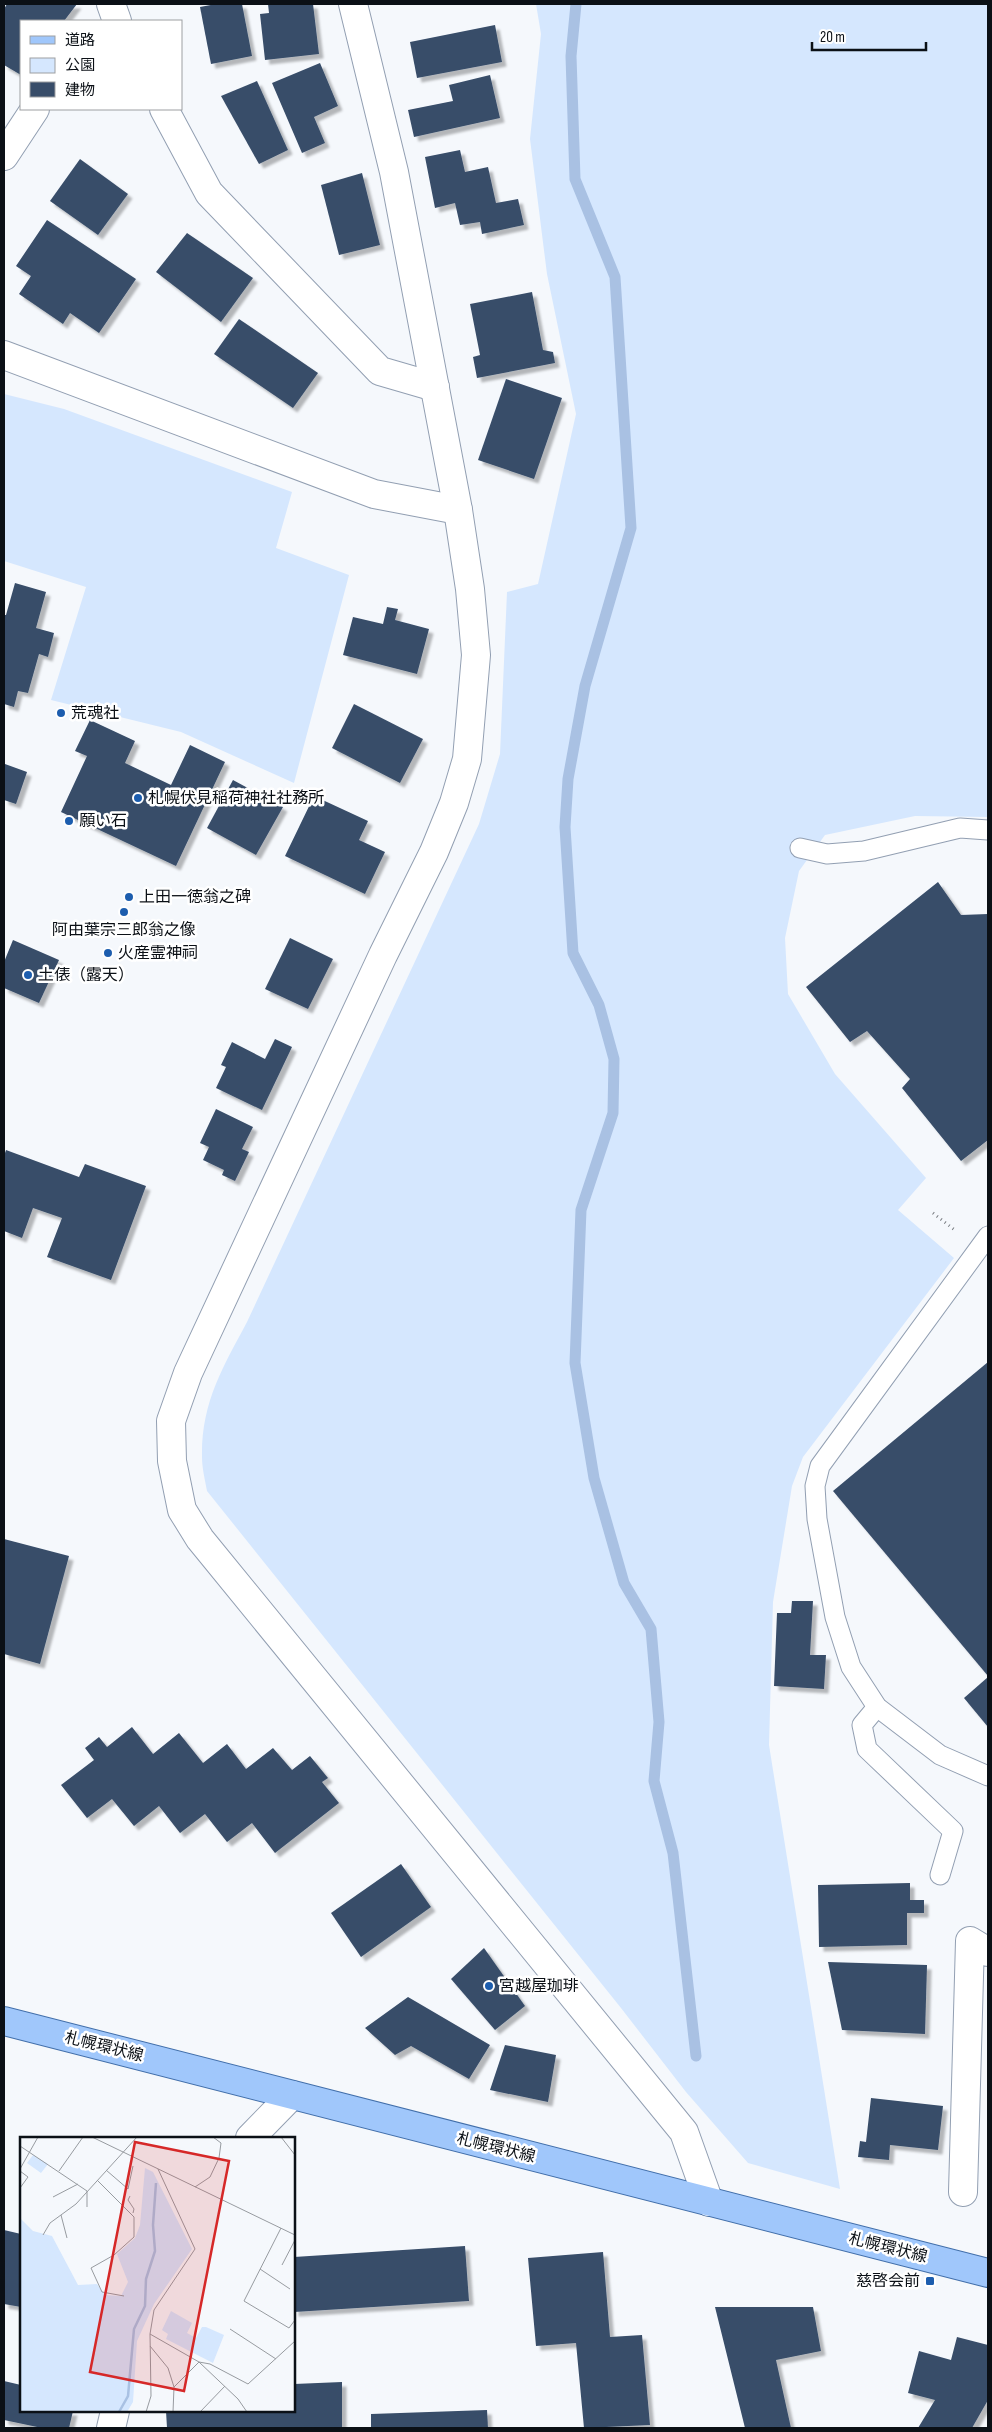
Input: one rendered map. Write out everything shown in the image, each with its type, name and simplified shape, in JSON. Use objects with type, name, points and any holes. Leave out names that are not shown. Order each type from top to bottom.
[{"type":"main road","name":"札幌環状線","points":[[4,2021],[988,2274]]},
{"type":"street","points":[[353,4],[394,172],[458,510],[470,589],[476,655],[467,759],[454,803],[434,852],[378,964],[188,1373],[171,1421],[172,1461],[182,1510],[200,1539],[684,2132],[709,2202]]},
{"type":"street","points":[[4,156],[34,110]]},
{"type":"street","points":[[165,110],[209,193],[380,371],[435,387]]},
{"type":"street","points":[[4,355],[374,494],[458,510]]},
{"type":"street","points":[[963,2192],[970,1941],[988,1952]]},
{"type":"street","points":[[251,2137],[292,2095]]},
{"type":"street","points":[[111,2428],[115,2412]]},
{"type":"lane","points":[[800,848],[827,854],[864,851],[960,828],[988,830]]},
{"type":"lane","points":[[988,1236],[820,1466],[815,1486],[817,1520],[835,1617],[851,1667],[877,1707],[940,1755],[988,1776]]},
{"type":"lane","points":[[877,1707],[862,1725],[867,1749],[953,1831],[940,1875]]},
{"type":"green space","points":[[536,4],[988,4],[988,817],[915,816],[825,835],[799,871],[785,938],[788,994],[835,1074],[926,1178],[898,1210],[954,1258],[803,1457],[792,1486],[773,1602],[769,1745],[840,2189],[748,2163],[686,2092],[621,2008],[207,1491],[203,1470],[202,1457],[205,1419],[215,1386],[247,1322],[479,824],[500,754],[507,592],[538,584],[576,414],[547,274],[530,139],[541,34]]},
{"type":"green space","points":[[4,394],[64,409],[292,492],[276,548],[349,575],[294,783],[181,732],[51,700],[86,587],[4,561]]},
{"type":"building","points":[[7,4],[77,4],[65,20],[20,20],[20,74],[4,65],[4,9]]},
{"type":"building","points":[[216,4],[242,4],[252,56],[211,64],[200,7]]},
{"type":"building","points":[[268,4],[313,4],[319,54],[265,60],[260,14],[269,13]]},
{"type":"building","points":[[495,25],[502,62],[417,78],[410,42]]},
{"type":"building","points":[[320,63],[338,106],[314,117],[325,143],[302,153],[272,83]]},
{"type":"building","points":[[490,75],[500,118],[414,137],[408,110],[453,101],[449,85]]},
{"type":"building","points":[[257,81],[288,150],[259,164],[221,96]]},
{"type":"building","points":[[460,150],[465,172],[488,167],[496,203],[518,199],[524,225],[482,234],[480,222],[460,225],[455,203],[435,208],[425,157]]},
{"type":"building","points":[[80,159],[128,194],[98,235],[50,201]]},
{"type":"building","points":[[362,173],[380,245],[339,255],[321,185]]},
{"type":"building","points":[[47,220],[136,279],[99,333],[70,313],[63,324],[19,294],[31,276],[16,266]]},
{"type":"building","points":[[187,233],[253,278],[221,322],[156,272]]},
{"type":"building","points":[[532,292],[543,350],[553,352],[555,363],[477,378],[473,357],[480,355],[470,304]]},
{"type":"building","points":[[239,319],[318,373],[293,408],[214,354]]},
{"type":"building","points":[[506,379],[562,398],[534,479],[478,460]]},
{"type":"building","points":[[15,583],[46,592],[36,628],[54,633],[48,657],[39,654],[28,693],[18,691],[14,707],[4,704],[4,615],[6,615]]},
{"type":"building","points":[[387,607],[398,609],[395,620],[429,629],[417,674],[343,655],[353,617],[383,624]]},
{"type":"building","points":[[354,704],[423,739],[400,783],[332,748]]},
{"type":"building","name":"札幌伏見稲荷神社社務所","points":[[90,720],[135,741],[125,763],[171,785],[190,745],[225,762],[176,866],[61,812],[87,756],[75,751]]},
{"type":"building","points":[[5,764],[27,772],[16,804],[4,800]]},
{"type":"building","points":[[233,780],[283,807],[256,855],[207,828]]},
{"type":"building","points":[[314,796],[368,821],[359,840],[385,852],[365,894],[285,856]]},
{"type":"building","points":[[938,882],[961,915],[988,914],[988,1140],[961,1161],[902,1088],[910,1079],[867,1031],[850,1042],[806,987]]},
{"type":"building","points":[[290,938],[333,959],[308,1009],[265,989]]},
{"type":"building","name":"土俵（露天）","points":[[13,940],[59,960],[39,1003],[4,988],[4,962]]},
{"type":"building","points":[[275,1039],[292,1047],[262,1110],[216,1088],[226,1067],[221,1065],[232,1042],[265,1059]]},
{"type":"building","points":[[216,1109],[253,1127],[242,1149],[249,1152],[235,1181],[222,1175],[224,1170],[203,1160],[209,1147],[200,1143]]},
{"type":"building","points":[[6,1150],[79,1177],[85,1164],[146,1186],[111,1280],[47,1257],[62,1218],[33,1208],[22,1238],[4,1231],[4,1156]]},
{"type":"building","points":[[988,1362],[988,1676],[833,1491]]},
{"type":"building","points":[[4,1539],[69,1556],[40,1664],[4,1654]]},
{"type":"building","points":[[792,1601],[813,1601],[810,1655],[826,1655],[824,1689],[774,1686],[777,1613],[791,1613]]},
{"type":"building","points":[[988,1677],[988,1727],[964,1698]]},
{"type":"building","points":[[132,1727],[153,1754],[179,1733],[203,1763],[227,1744],[246,1769],[273,1748],[292,1770],[310,1756],[328,1778],[322,1782],[339,1803],[275,1853],[252,1823],[227,1842],[205,1814],[180,1833],[159,1806],[134,1826],[112,1799],[87,1818],[61,1785],[94,1760],[85,1748],[99,1737],[107,1747]]},
{"type":"building","points":[[401,1864],[431,1907],[361,1957],[331,1913]]},
{"type":"building","points":[[910,1883],[910,1900],[924,1900],[924,1913],[907,1913],[907,1945],[819,1947],[818,1885]]},
{"type":"building","points":[[484,1948],[525,2006],[495,2030],[451,1979]]},
{"type":"building","points":[[828,1962],[927,1965],[925,2034],[842,2030]]},
{"type":"building","points":[[408,1997],[490,2045],[469,2079],[411,2046],[395,2055],[365,2028]]},
{"type":"building","points":[[505,2045],[556,2055],[548,2102],[490,2090]]},
{"type":"building","points":[[871,2098],[943,2106],[938,2150],[890,2145],[889,2160],[858,2157],[860,2141],[866,2142]]},
{"type":"building","points":[[4,2230],[20,2234],[20,2307],[4,2304]]},
{"type":"building","points":[[465,2246],[469,2301],[295,2312],[295,2257]]},
{"type":"building","points":[[603,2252],[610,2337],[642,2335],[650,2425],[584,2428],[576,2343],[536,2346],[528,2258]]},
{"type":"building","points":[[715,2307],[813,2307],[821,2351],[776,2360],[791,2428],[745,2428]]},
{"type":"building","points":[[957,2337],[988,2345],[988,2400],[972,2428],[918,2428],[935,2400],[908,2393],[919,2351],[951,2360]]},
{"type":"building","points":[[4,2381],[20,2385],[20,2412],[73,2412],[69,2428],[42,2428],[4,2420]]},
{"type":"building","points":[[342,2382],[342,2428],[167,2428],[166,2412],[295,2412],[295,2384]]},
{"type":"building","points":[[487,2410],[488,2428],[371,2428],[371,2414]]},
{"type":"waterway","points":[[576,4],[571,56],[575,179],[615,277],[631,528],[585,686],[568,779],[565,827],[573,953],[599,1005],[614,1059],[613,1113],[581,1210],[575,1363],[594,1478],[624,1583],[651,1629],[659,1722],[654,1781],[673,1853],[696,2056]]},
{"type":"place","name":"荒魂社","points":[[61,713]]},
{"type":"place","name":"札幌伏見稲荷神社社務所","points":[[138,798]]},
{"type":"place","name":"願い石","points":[[69,821]]},
{"type":"place","name":"上田一徳翁之碑","points":[[129,897]]},
{"type":"place","name":"阿由葉宗三郎翁之像","points":[[124,912]]},
{"type":"place","name":"火産霊神祠","points":[[108,953]]},
{"type":"place","name":"土俵（露天）","points":[[28,975]]},
{"type":"place","name":"宮越屋珈琲","points":[[489,1986]]},
{"type":"place","name":"慈啓会前","points":[[930,2281]]}]
